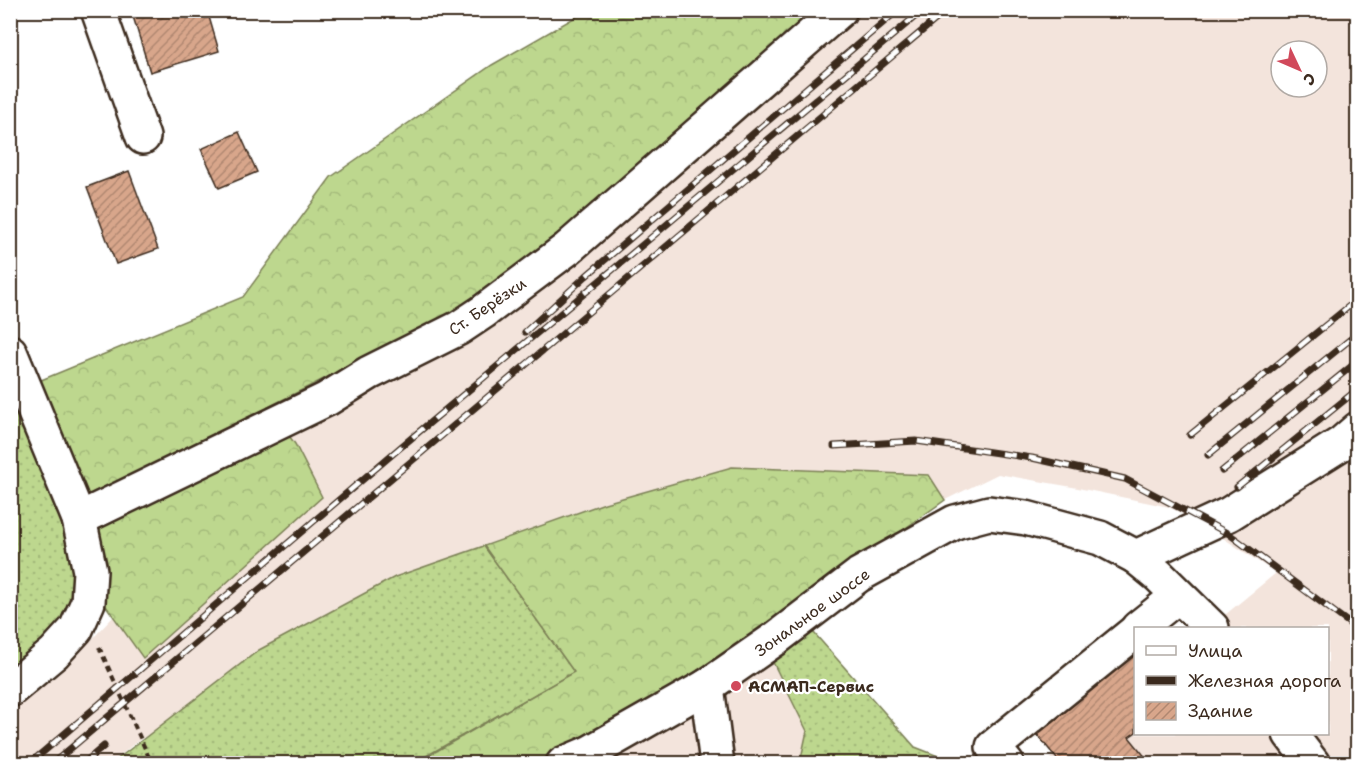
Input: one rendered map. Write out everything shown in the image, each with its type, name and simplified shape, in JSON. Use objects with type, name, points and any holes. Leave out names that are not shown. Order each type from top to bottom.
[{"type":"street","points":[[98,10],[143,136]]},
{"type":"street","name":"Ст. Берёзки","points":[[79,519],[327,399],[369,373],[459,328],[483,312],[567,249],[840,10]]},
{"type":"street","points":[[10,352],[79,519],[90,571],[88,602],[76,629],[37,668],[10,690]]},
{"type":"street","points":[[1136,557],[1229,514],[1342,443],[1358,429]]},
{"type":"street","name":"Зональное шоссе","points":[[563,764],[589,753],[707,686],[859,575],[955,522],[989,513],[1026,518],[1100,538],[1136,557],[1211,627]]},
{"type":"street","points":[[1141,627],[1178,596]]},
{"type":"street","points":[[1007,764],[993,747],[1134,632]]},
{"type":"street","points":[[707,686],[717,764]]},
{"type":"street","points":[[1291,735],[1313,764]]},
{"type":"path","points":[[88,602],[100,653],[152,764]]},
{"type":"shaded area","points":[[813,11],[1357,11],[1357,763],[1045,763],[1134,690],[1134,735],[1329,735],[1329,627],[1210,627],[1276,573],[1197,521],[1169,507],[998,474],[945,500],[928,475],[732,467],[610,501],[395,577],[135,743],[111,763],[11,764],[11,711],[60,673],[113,617],[142,657],[295,444],[267,408],[453,314],[556,238]]},
{"type":"shaded area","name":"АСМАП-Сервис","points":[[763,642],[807,731],[800,763],[534,764],[585,746]]},
{"type":"green space","points":[[586,11],[813,11],[556,238],[453,314],[268,407],[295,444],[322,497],[143,658],[101,599],[34,383],[243,297],[331,177],[492,65]]},
{"type":"green space","points":[[10,391],[64,524],[78,569],[70,621],[10,674]]},
{"type":"green space","points":[[732,467],[929,475],[945,500],[865,557],[799,616],[585,746],[534,763],[414,764],[574,672],[484,546],[605,503]]},
{"type":"green space","points":[[484,546],[574,672],[414,763],[111,764],[259,650],[395,577]]},
{"type":"green space","points":[[799,616],[915,747],[956,763],[800,763],[807,731],[763,642]]},
{"type":"building","points":[[142,10],[207,10],[219,51],[150,72],[132,13]]},
{"type":"building","points":[[239,132],[257,172],[219,188],[201,149]]},
{"type":"building","points":[[129,171],[158,249],[116,264],[87,187]]},
{"type":"building","points":[[1134,653],[1134,733],[1129,737],[1151,764],[1061,764],[1036,733]]},
{"type":"railway","points":[[525,332],[586,276],[898,10]]},
{"type":"railway","points":[[29,764],[402,446],[923,10]]},
{"type":"railway","points":[[52,764],[947,10]]},
{"type":"railway","points":[[1190,435],[1358,299]]},
{"type":"railway","points":[[1208,455],[1358,333]]},
{"type":"railway","points":[[1222,471],[1358,361]]},
{"type":"railway","points":[[1237,487],[1358,389]]},
{"type":"railway","points":[[834,446],[916,441],[1032,458],[1125,479],[1229,534],[1349,623],[1358,633]]},
{"type":"railway","points":[[83,764],[104,746]]},
{"type":"place","name":"АСМАП-Сервис","points":[[736,686]]}]
